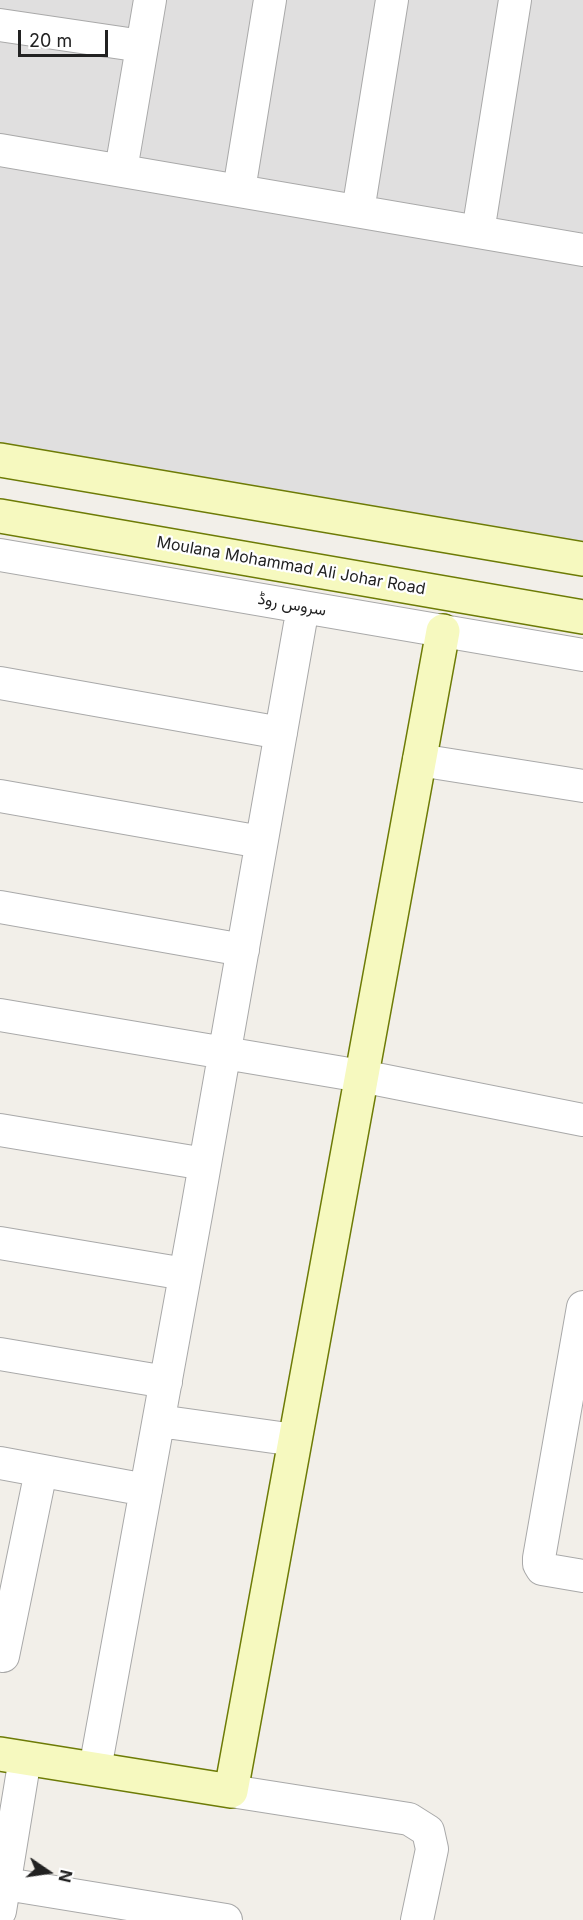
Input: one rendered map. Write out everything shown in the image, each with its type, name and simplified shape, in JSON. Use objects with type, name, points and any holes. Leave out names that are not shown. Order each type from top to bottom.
[{"type":"street","points":[[121,170],[150,0]]},
{"type":"street","points":[[239,190],[270,0]]},
{"type":"street","points":[[358,211],[392,0]]},
{"type":"street","points":[[478,232],[515,0]]},
{"type":"street","points":[[0,25],[142,46]]},
{"type":"street","points":[[0,150],[583,250]]},
{"type":"street","points":[[0,460],[583,559]]},
{"type":"street","name":"Moulana Mohammad Ali Johar Road","points":[[0,516],[583,616]]},
{"type":"street","name":"سروس روڈ","points":[[0,555],[583,655]]},
{"type":"street","points":[[231,1791],[450,594]]},
{"type":"street","points":[[95,1769],[186,1274],[303,607]]},
{"type":"street","points":[[0,683],[281,733]]},
{"type":"street","points":[[419,760],[583,786]]},
{"type":"street","points":[[0,796],[261,842]]},
{"type":"street","points":[[0,908],[243,950]]},
{"type":"street","points":[[0,1015],[361,1076],[583,1120]]},
{"type":"street","points":[[0,1130],[205,1164]]},
{"type":"street","points":[[0,1243],[186,1274]]},
{"type":"street","points":[[583,1307],[570,1454],[539,1564],[542,1569],[583,1576]]},
{"type":"street","points":[[0,1354],[166,1382]]},
{"type":"street","points":[[159,1421],[295,1440]]},
{"type":"street","points":[[0,1463],[146,1491]]},
{"type":"street","points":[[3,1656],[41,1471]]},
{"type":"street","points":[[226,1920],[2,1892],[12,1756],[409,1819],[428,1831],[432,1849],[417,1920]]},
{"type":"shaded area","points":[[0,0],[583,0],[583,550],[0,448]]}]
